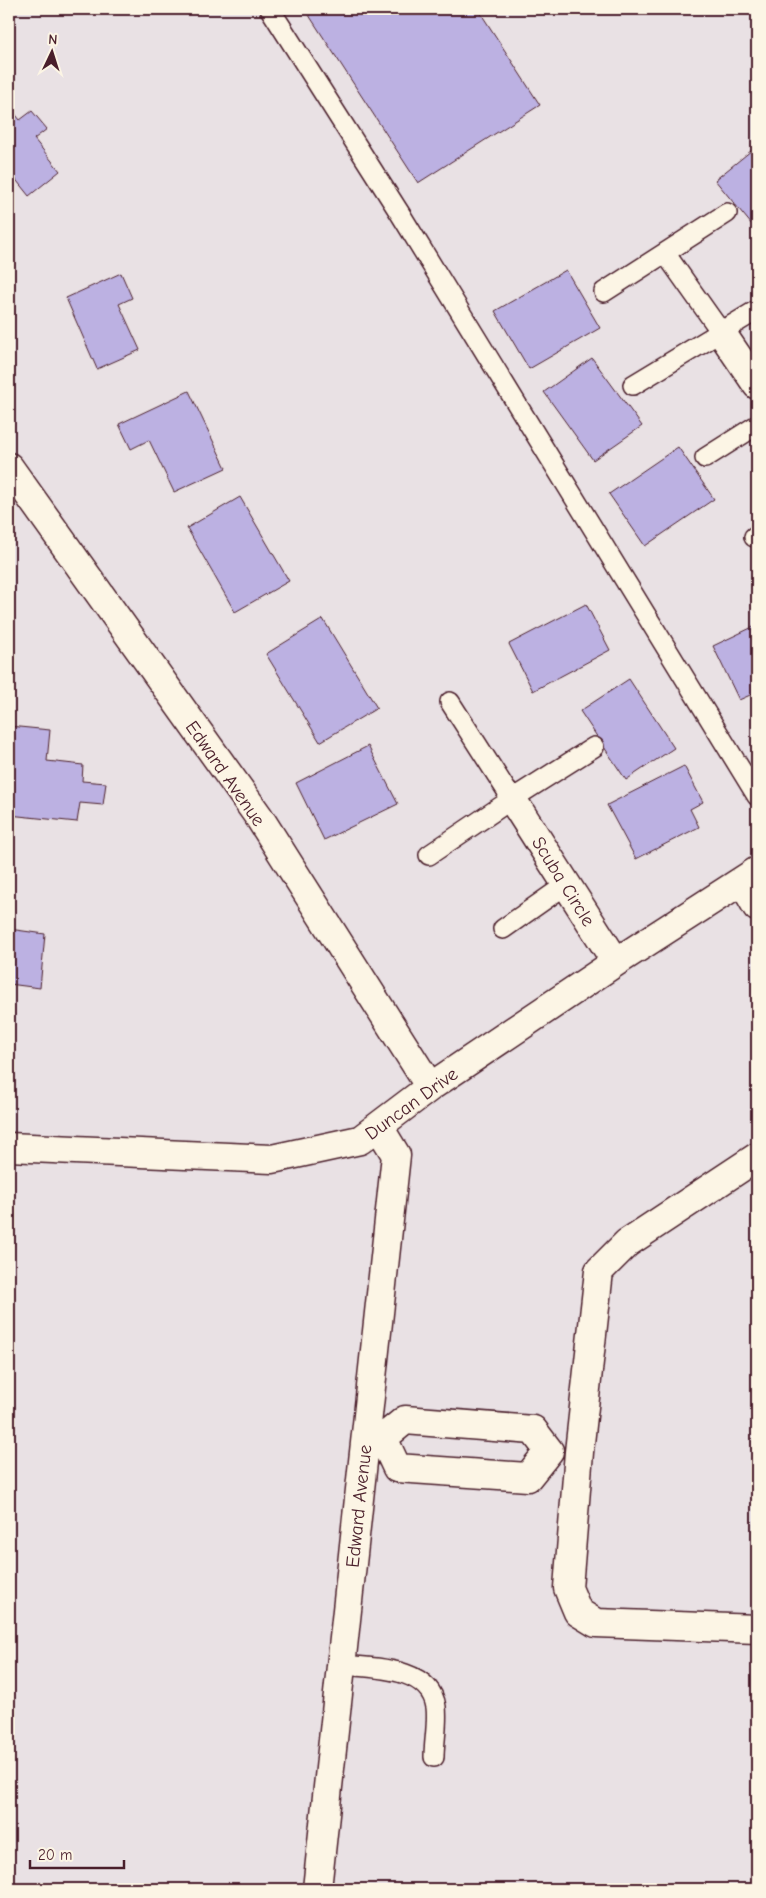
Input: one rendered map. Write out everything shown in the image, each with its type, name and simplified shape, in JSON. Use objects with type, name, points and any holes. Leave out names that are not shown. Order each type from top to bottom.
[{"type":"street","points":[[721,332],[757,385]]},
{"type":"street","name":"Edward Avenue","points":[[9,468],[259,817],[430,1087]]},
{"type":"street","name":"Scuba Circle","points":[[512,799],[616,962]]},
{"type":"street","points":[[749,876],[757,907]]},
{"type":"street","name":"Duncan Drive","points":[[9,1148],[272,1159],[360,1140],[430,1087],[616,962],[749,876]]},
{"type":"street","name":"Edward Avenue","points":[[317,1889],[341,1665],[375,1438],[396,1155],[379,1127]]},
{"type":"street","points":[[757,1157],[626,1243],[599,1271],[579,1452],[568,1588],[578,1612],[596,1623],[757,1629]]},
{"type":"street","points":[[550,1452],[533,1430],[405,1420],[375,1438],[397,1468],[528,1477],[550,1452],[579,1452]]},
{"type":"lane","points":[[270,9],[401,216],[757,796]]},
{"type":"lane","points":[[604,292],[727,213]]},
{"type":"lane","points":[[665,253],[721,332]]},
{"type":"lane","points":[[632,385],[757,310]]},
{"type":"lane","points":[[705,458],[757,425]]},
{"type":"lane","points":[[450,702],[512,799]]},
{"type":"lane","points":[[429,855],[594,747]]},
{"type":"lane","points":[[503,929],[567,884]]},
{"type":"lane","points":[[341,1665],[397,1671],[410,1675],[423,1683],[433,1695],[436,1707],[434,1757]]},
{"type":"building","points":[[305,9],[478,9],[540,105],[418,183]]},
{"type":"building","points":[[9,106],[20,120],[32,111],[47,129],[34,139],[60,171],[29,196],[9,171]]},
{"type":"building","points":[[757,146],[757,231],[715,180]]},
{"type":"building","points":[[566,270],[600,328],[529,369],[495,311]]},
{"type":"building","points":[[121,273],[132,298],[119,304],[140,350],[97,369],[66,298]]},
{"type":"building","points":[[592,358],[642,426],[593,460],[544,392]]},
{"type":"building","points":[[189,391],[226,468],[174,492],[149,440],[131,449],[119,424]]},
{"type":"building","points":[[678,447],[714,499],[645,546],[609,494]]},
{"type":"building","points":[[240,497],[289,581],[235,612],[187,528]]},
{"type":"building","points":[[586,604],[610,650],[533,691],[509,644]]},
{"type":"building","points":[[323,619],[377,708],[320,742],[266,654]]},
{"type":"building","points":[[757,625],[757,692],[739,700],[713,646]]},
{"type":"building","points":[[629,679],[674,748],[626,780],[580,711]]},
{"type":"building","points":[[757,713],[757,723],[752,716]]},
{"type":"building","points":[[9,726],[50,730],[47,761],[83,765],[82,781],[106,783],[103,805],[80,803],[77,822],[9,815]]},
{"type":"building","points":[[368,746],[398,804],[324,840],[296,783]]},
{"type":"building","points":[[684,766],[703,802],[690,809],[699,827],[636,859],[607,805]]},
{"type":"building","points":[[9,929],[45,934],[40,988],[9,984]]}]
